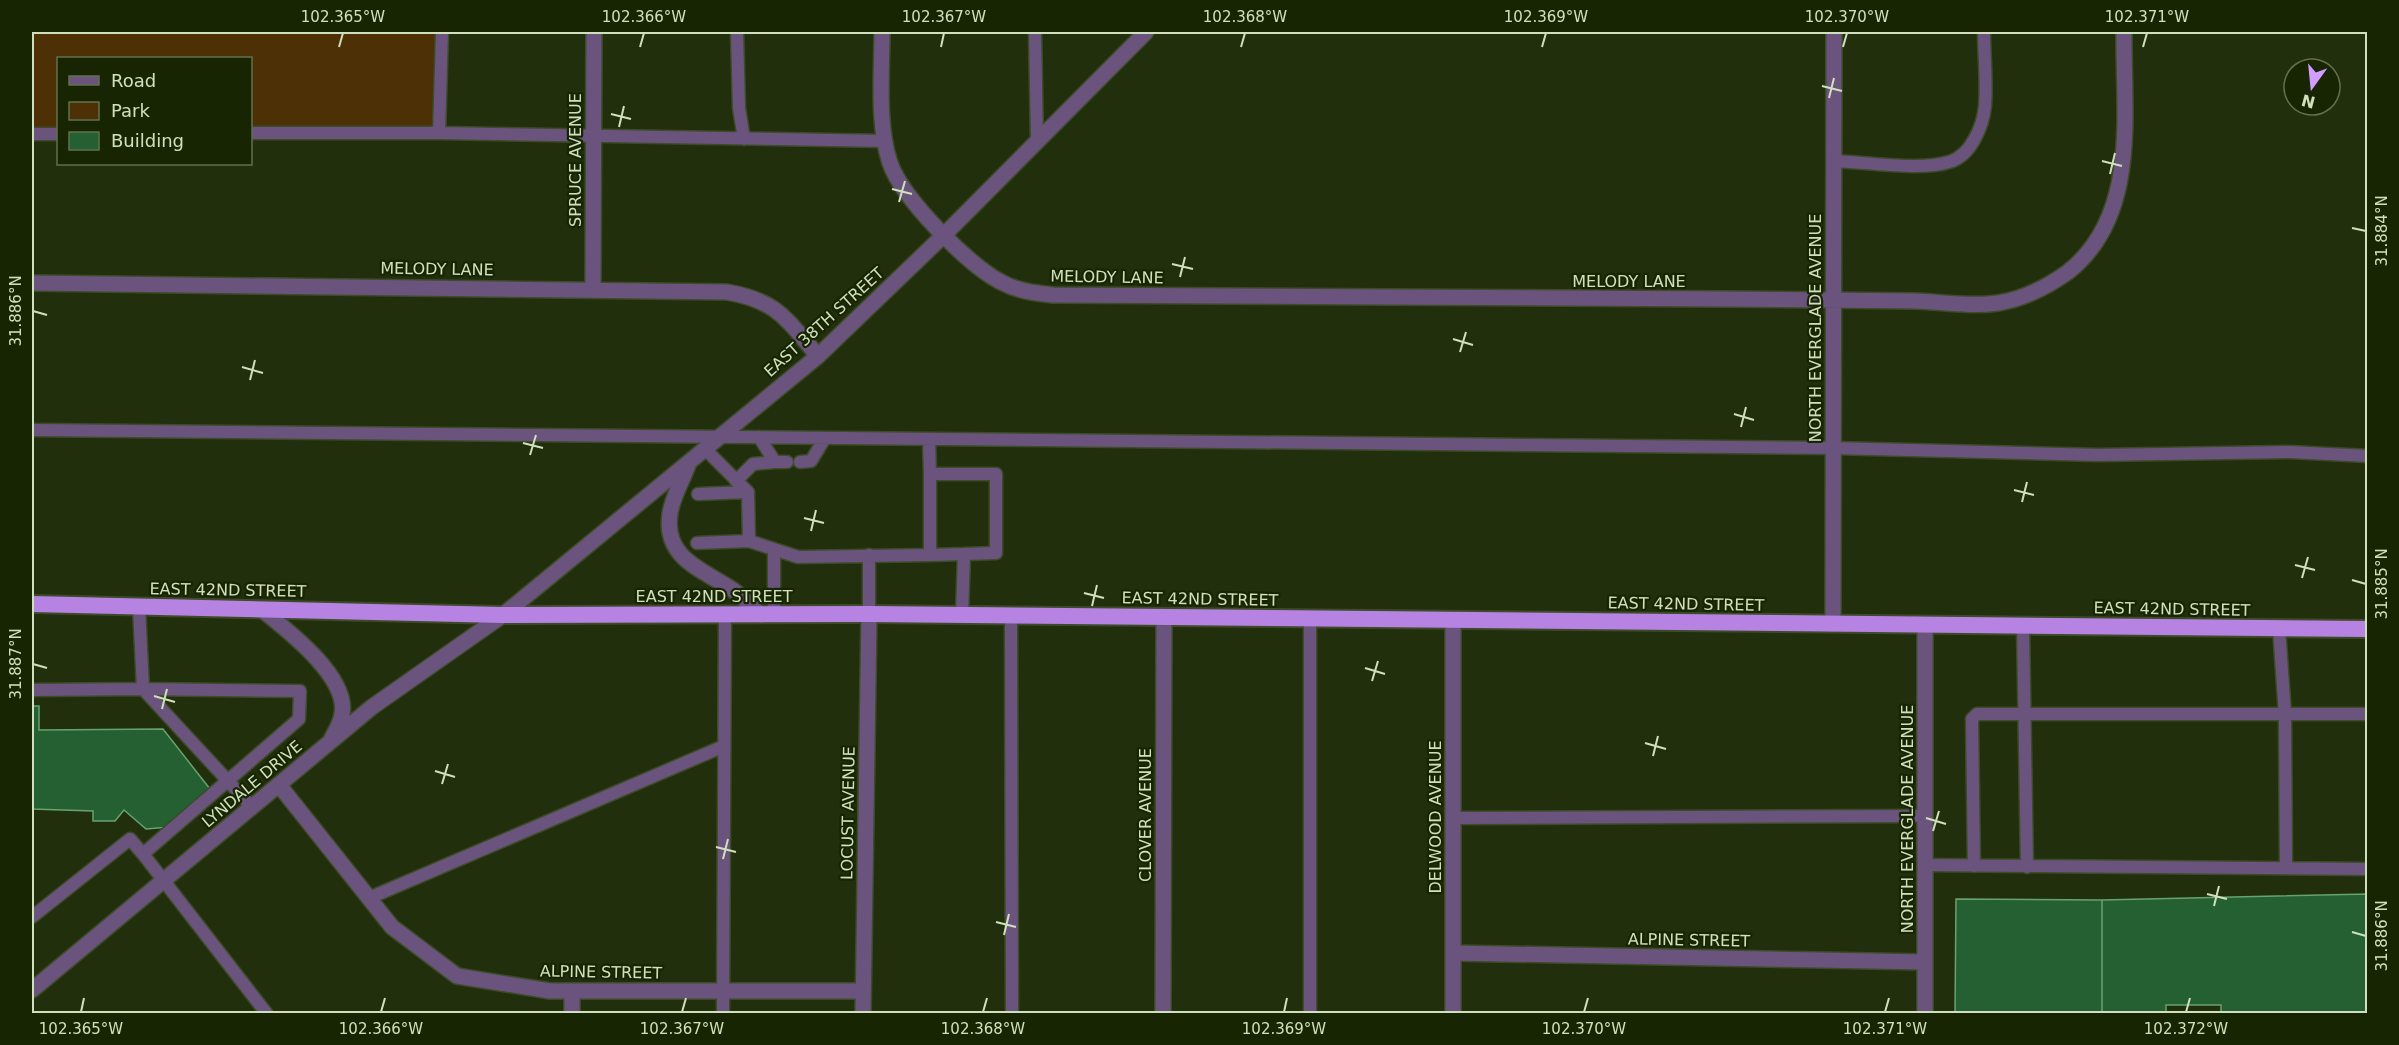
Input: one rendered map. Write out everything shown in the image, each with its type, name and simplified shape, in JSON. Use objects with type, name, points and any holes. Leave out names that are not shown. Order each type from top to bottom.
[{"type":"highway","name":"EAST 42ND STREET","points":[[32,604],[503,615],[869,614],[2367,629]]},
{"type":"street","name":"SPRUCE AVENUE","points":[[593,289],[594,32]]},
{"type":"street","points":[[882,32],[886,141],[889,162],[896,178],[912,201],[945,234]]},
{"type":"street","name":"EAST 38TH STREET","points":[[503,615],[818,356],[945,234],[1146,32]]},
{"type":"street","name":"NORTH EVERGLADE AVENUE","points":[[1833,624],[1834,32]]},
{"type":"street","name":"MELODY LANE","points":[[945,234],[961,252],[1002,283],[1027,292],[1053,295],[1833,300],[1974,305],[2000,303],[2032,292],[2070,270],[2088,252],[2103,230],[2114,207],[2121,182],[2124,32]]},
{"type":"street","name":"MELODY LANE","points":[[32,283],[727,292],[753,297],[770,304],[784,316],[818,356]]},
{"type":"street","points":[[689,462],[670,513],[671,539],[678,553],[691,566],[733,590],[768,614]]},
{"type":"street","points":[[261,609],[320,662],[337,685],[343,712],[330,743]]},
{"type":"street","name":"LOCUST AVENUE","points":[[863,1014],[869,614]]},
{"type":"street","name":"LYNDALE DRIVE","points":[[33,987],[372,707],[503,615]]},
{"type":"street","name":"CLOVER AVENUE","points":[[1163,1014],[1164,617]]},
{"type":"street","name":"DELWOOD AVENUE","points":[[1453,620],[1453,1014]]},
{"type":"street","name":"NORTH EVERGLADE AVENUE","points":[[1925,625],[1925,1014]]},
{"type":"street","name":"ALPINE STREET","points":[[279,785],[392,927],[457,976],[550,991],[863,991]]},
{"type":"street","name":"ALPINE STREET","points":[[1453,953],[1925,962]]},
{"type":"street","points":[[572,991],[572,1014]]},
{"type":"lane","points":[[439,133],[442,32]]},
{"type":"lane","points":[[738,32],[739,108],[744,139]]},
{"type":"lane","points":[[1035,32],[1037,141]]},
{"type":"lane","points":[[1833,161],[1919,165],[1950,162],[1963,155],[1974,142],[1985,107],[1984,32]]},
{"type":"lane","points":[[252,133],[439,133],[886,141]]},
{"type":"lane","points":[[32,134],[57,134]]},
{"type":"lane","points":[[32,430],[1833,448],[2097,454],[2290,452],[2367,456]]},
{"type":"lane","points":[[736,481],[753,464],[781,462],[759,437]]},
{"type":"lane","points":[[800,462],[811,461],[825,438]]},
{"type":"lane","points":[[929,439],[930,555]]},
{"type":"lane","points":[[705,449],[748,492],[749,541]]},
{"type":"lane","points":[[697,543],[749,541],[798,558],[996,553],[996,474],[930,474]]},
{"type":"lane","points":[[698,494],[748,492]]},
{"type":"lane","points":[[768,614],[774,549]]},
{"type":"lane","points":[[962,615],[964,554]]},
{"type":"lane","points":[[869,555],[869,614]]},
{"type":"lane","points":[[139,607],[143,689],[230,780],[252,807]]},
{"type":"lane","points":[[723,1014],[725,614]]},
{"type":"lane","points":[[1011,616],[1012,1014]]},
{"type":"lane","points":[[1310,619],[1310,1014]]},
{"type":"lane","points":[[2023,626],[2026,867]]},
{"type":"lane","points":[[2280,628],[2285,715],[2286,868]]},
{"type":"lane","points":[[32,690],[300,691],[298,719],[143,854]]},
{"type":"lane","points":[[1974,866],[1972,719],[1977,714],[2367,714]]},
{"type":"lane","points":[[369,898],[724,746]]},
{"type":"lane","points":[[1453,818],[1925,816]]},
{"type":"lane","points":[[32,917],[130,839],[165,880],[267,1014]]},
{"type":"lane","points":[[1925,866],[2367,869]]},
{"type":"green space","points":[[32,32],[446,32],[444,137],[252,135],[252,57],[57,57],[57,134],[32,133]]},
{"type":"building","points":[[32,706],[39,706],[39,730],[163,729],[210,789],[170,827],[146,829],[124,810],[115,821],[93,821],[93,811],[32,809]]},
{"type":"building","points":[[2368,894],[2368,1014],[2221,1014],[2221,1005],[2166,1005],[2166,1014],[2102,1014],[2102,900]]},
{"type":"building","points":[[1956,899],[2102,900],[2102,1014],[1955,1014]]}]
